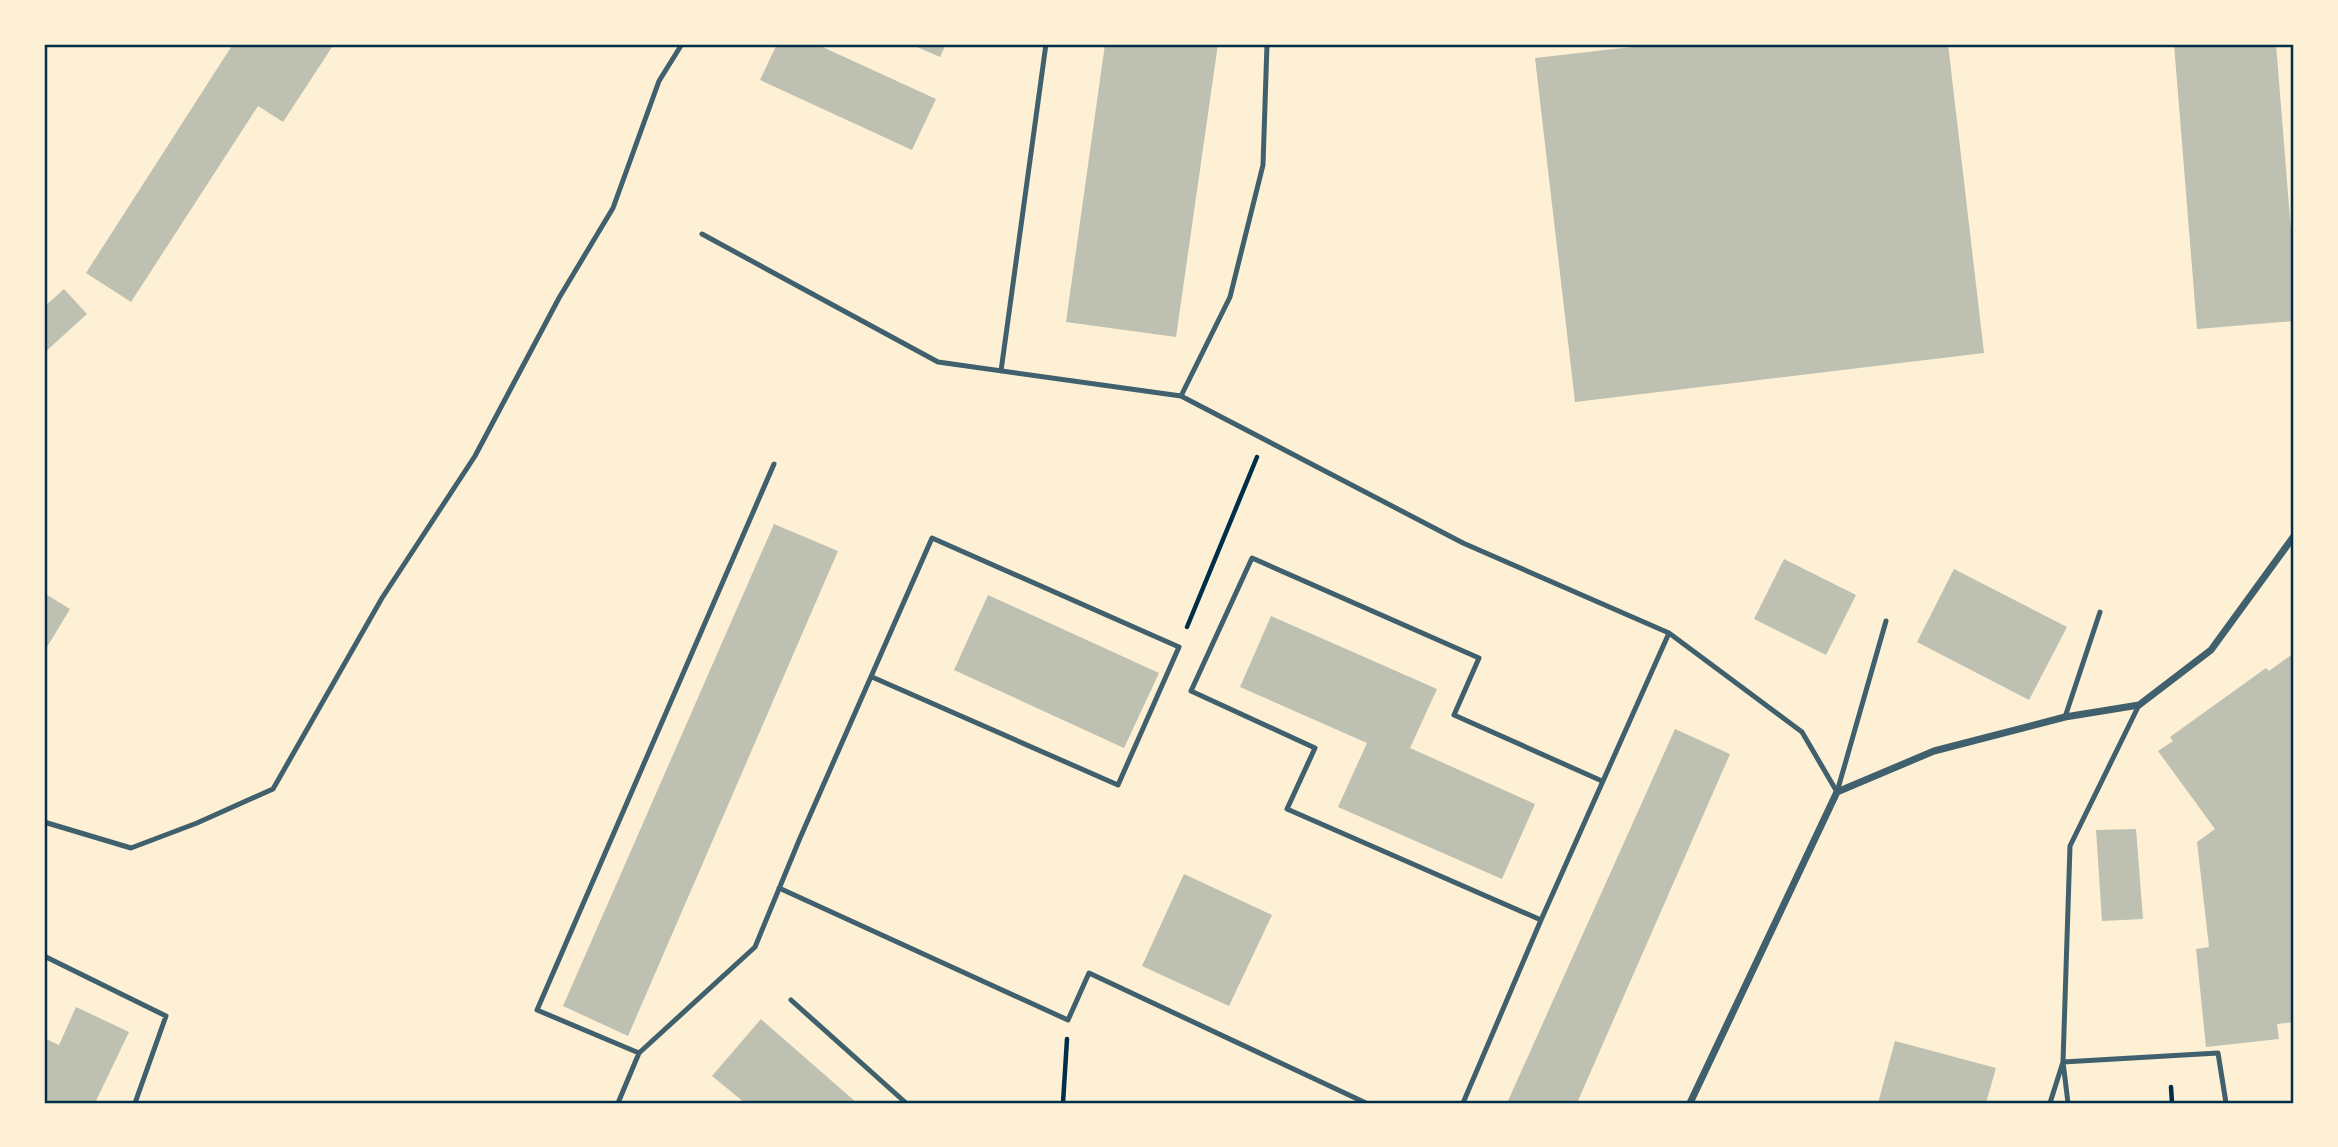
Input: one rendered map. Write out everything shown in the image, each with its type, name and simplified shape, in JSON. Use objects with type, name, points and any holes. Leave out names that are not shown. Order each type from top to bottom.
[{"type":"street","points":[[1690,1103],[1837,792],[1934,751],[2065,717],[2139,705],[2211,650],[2290,548],[2294,536]]},
{"type":"lane","points":[[44,822],[131,848],[197,823],[273,789],[382,598],[475,456],[559,298],[612,208],[659,81],[682,44]]},
{"type":"lane","points":[[1001,371],[1046,44]]},
{"type":"lane","points":[[1181,396],[1230,297],[1262,165],[1268,44]]},
{"type":"lane","points":[[702,234],[938,362],[1181,396],[1463,543],[1669,633],[1802,732],[1837,792]]},
{"type":"lane","points":[[639,1053],[537,1010],[774,464]]},
{"type":"lane","points":[[618,1103],[639,1053],[755,947],[932,538],[1179,647],[1118,786],[872,677]]},
{"type":"lane","points":[[1541,920],[1287,808],[1315,748],[1191,691],[1252,558],[1479,658],[1454,715],[1602,781]]},
{"type":"lane","points":[[2065,717],[2100,612]]},
{"type":"lane","points":[[1837,792],[1886,621]]},
{"type":"lane","points":[[1463,1103],[1669,633]]},
{"type":"lane","points":[[2068,1103],[2063,1062],[2070,846],[2139,705]]},
{"type":"lane","points":[[779,888],[1068,1020],[1089,972],[1366,1103]]},
{"type":"lane","points":[[44,956],[166,1016],[135,1103]]},
{"type":"lane","points":[[791,1000],[906,1103]]},
{"type":"lane","points":[[2063,1062],[2218,1053],[2225,1103]]},
{"type":"lane","points":[[2050,1103],[2063,1062]]},
{"type":"path","points":[[1179,647],[1265,439]]},
{"type":"path","points":[[1063,1103],[1068,1020]]},
{"type":"path","points":[[2171,1087],[2172,1103]]},
{"type":"building","points":[[233,44],[334,44],[283,122],[258,106],[131,302],[86,273]]},
{"type":"building","points":[[777,44],[816,44],[936,99],[912,150],[760,80]]},
{"type":"building","points":[[910,44],[946,44],[940,57]]},
{"type":"building","points":[[1105,44],[1218,44],[1176,337],[1066,322]]},
{"type":"building","points":[[1658,44],[1948,44],[1984,353],[1575,402],[1535,58]]},
{"type":"building","points":[[2174,44],[2276,44],[2294,268],[2294,321],[2197,329]]},
{"type":"building","points":[[64,289],[87,314],[44,353],[44,307]]},
{"type":"building","points":[[774,524],[838,551],[628,1036],[563,1006]]},
{"type":"building","points":[[1784,559],[1856,595],[1826,655],[1754,619]]},
{"type":"building","points":[[1954,569],[2067,627],[2029,700],[1917,642]]},
{"type":"building","points":[[44,593],[70,609],[44,652]]},
{"type":"building","points":[[988,595],[1159,673],[1124,748],[954,670]]},
{"type":"building","points":[[1271,616],[1437,689],[1410,748],[1535,804],[1502,879],[1338,807],[1367,743],[1240,687]]},
{"type":"building","points":[[2294,653],[2294,1022],[2277,1024],[2279,1039],[2206,1047],[2196,949],[2209,947],[2197,842],[2215,829],[2158,751],[2173,741],[2170,737],[2266,668],[2269,671]]},
{"type":"building","points":[[1675,729],[1730,754],[1577,1103],[1507,1103]]},
{"type":"building","points":[[2136,829],[2143,919],[2102,921],[2096,830]]},
{"type":"building","points":[[1184,874],[1272,915],[1229,1006],[1142,966]]},
{"type":"building","points":[[76,1007],[129,1032],[95,1103],[44,1103],[44,1038],[59,1045]]},
{"type":"building","points":[[761,1019],[857,1103],[745,1103],[712,1076]]},
{"type":"building","points":[[1895,1041],[1996,1068],[1986,1103],[1878,1103]]}]
